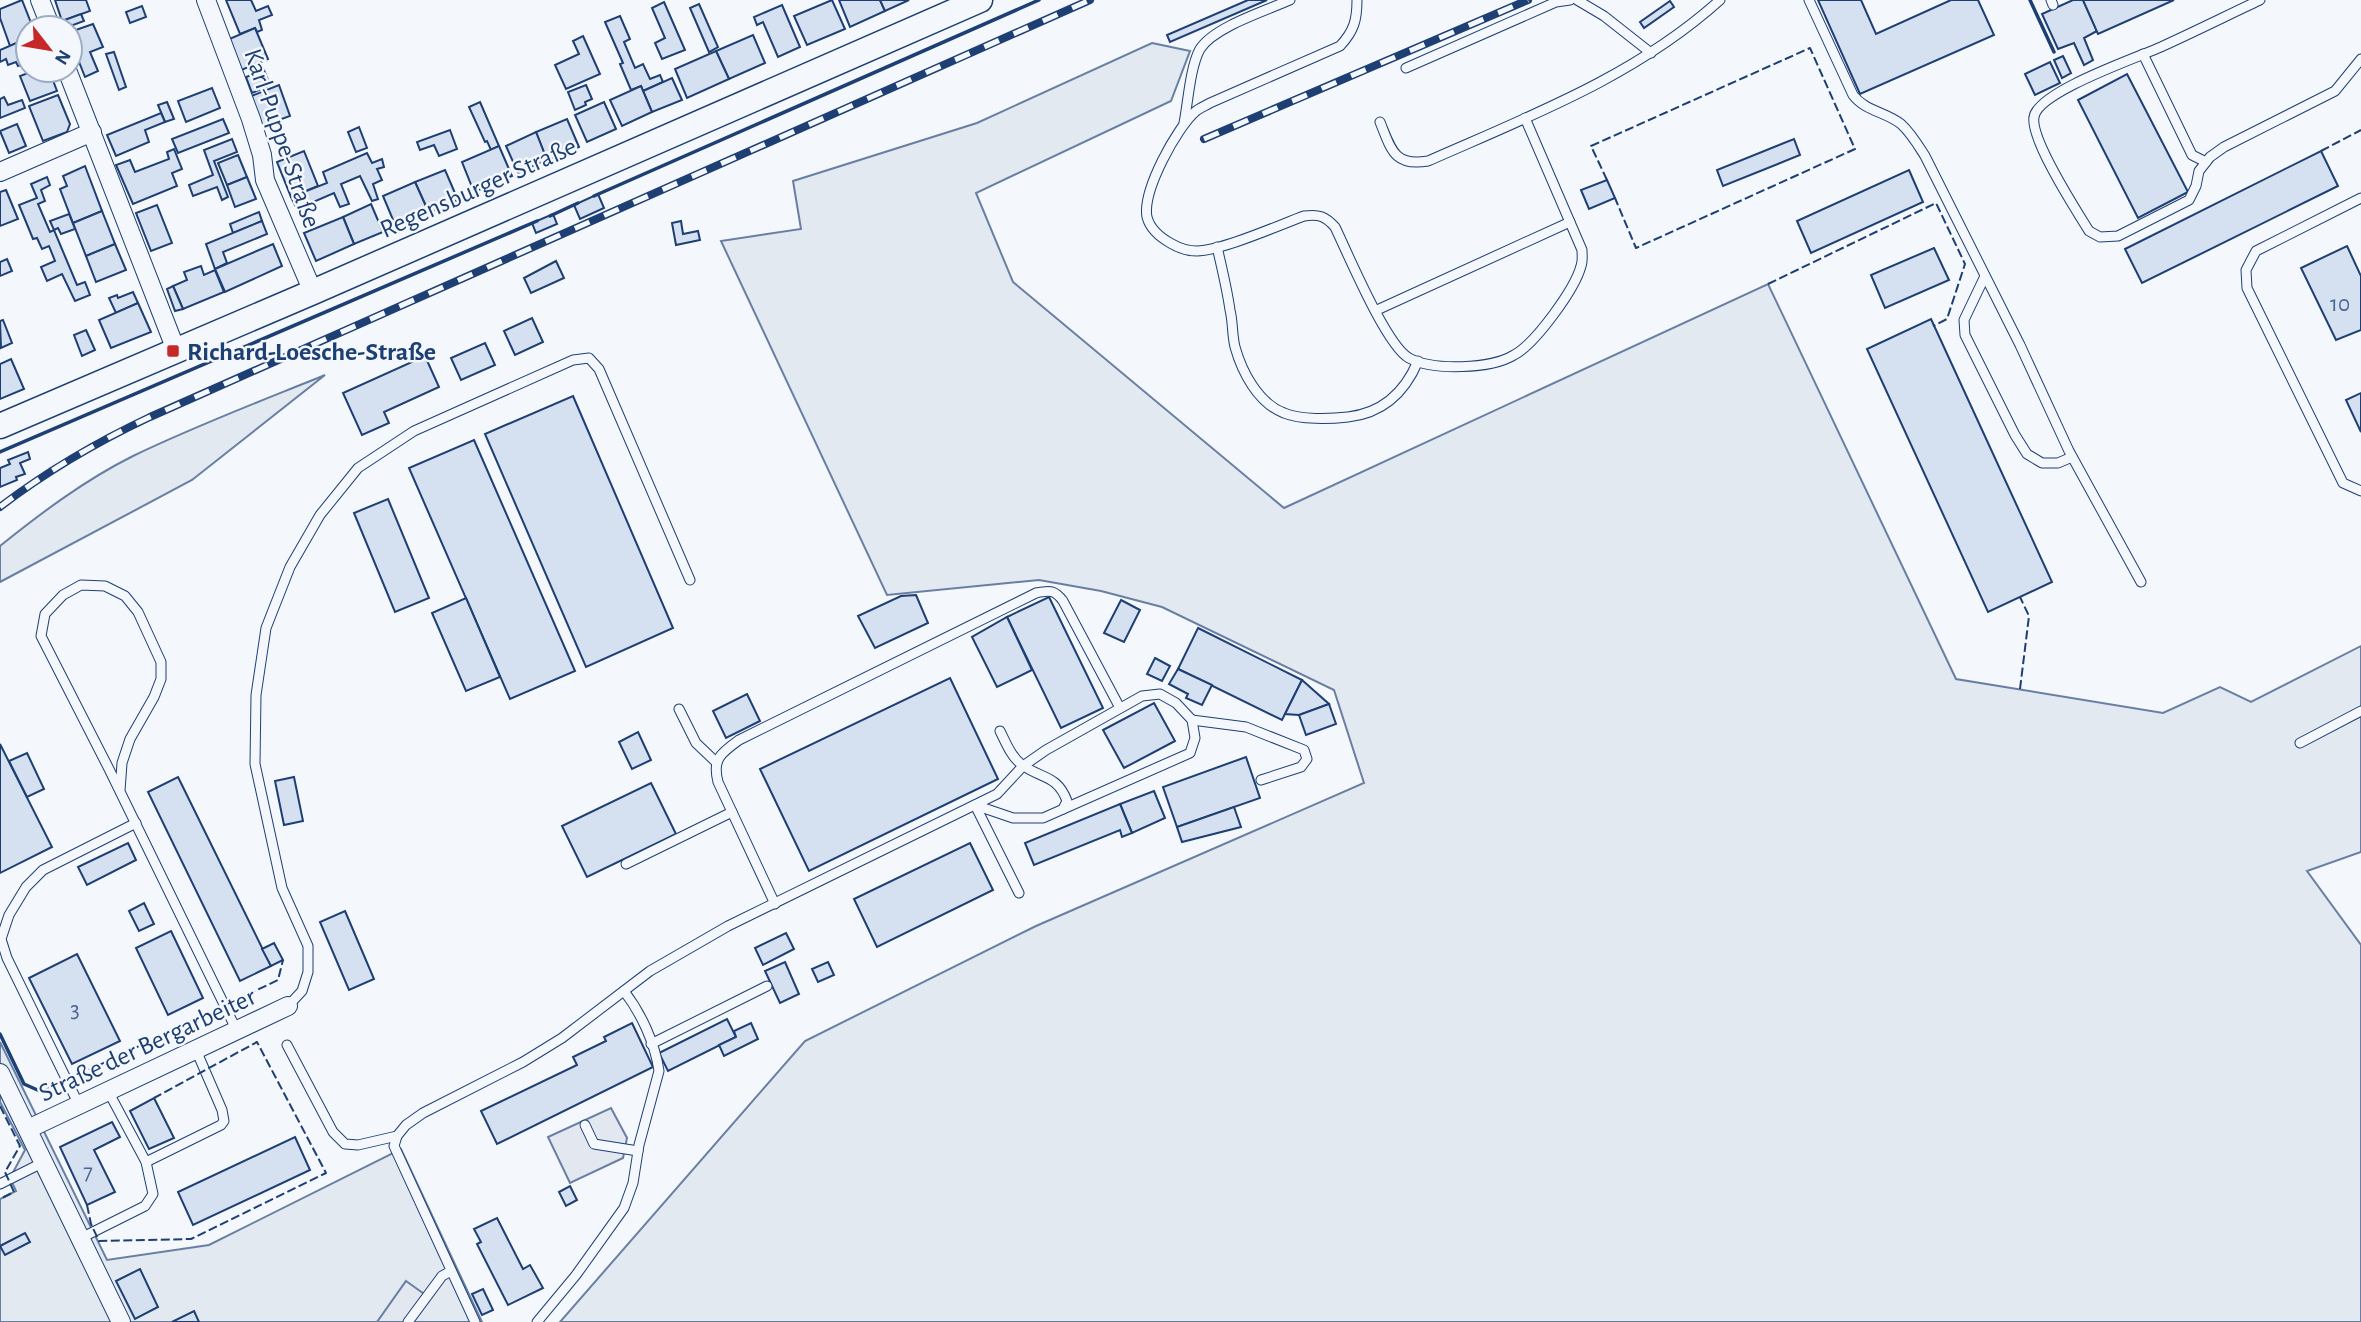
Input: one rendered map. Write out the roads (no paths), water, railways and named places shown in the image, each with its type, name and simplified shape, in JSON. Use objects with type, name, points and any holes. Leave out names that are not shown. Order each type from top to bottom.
[{"type":"main road","name":"Regensburger Straße","points":[[0,426],[980,0]]},
{"type":"street","name":"Karl-Puppe-Straße","points":[[206,0],[251,119],[262,155],[265,180],[313,292]]},
{"type":"street","points":[[73,84],[176,350]]},
{"type":"street","points":[[0,172],[92,132]]},
{"type":"street","name":"Straße der Bergarbeiter","points":[[28,1129],[288,1006]]},
{"type":"street","name":"Straße der Bergarbeiter","points":[[0,1073],[121,1322]]},
{"type":"lane","points":[[1184,125],[1200,50],[1213,35],[1290,0]]},
{"type":"lane","points":[[1357,0],[1357,17],[1352,33],[1340,46],[1210,103],[1196,112],[1184,125],[1161,165],[1149,196],[1147,216],[1153,230],[1182,249],[1197,251],[1217,247],[1304,216],[1317,214],[1326,217],[1335,228],[1397,346],[1408,357],[1447,366],[1492,364],[1514,356],[1529,345],[1576,280],[1582,264],[1582,250],[1525,118]]},
{"type":"lane","points":[[1406,68],[1556,2],[1570,0]]},
{"type":"lane","points":[[1577,0],[1604,16],[1651,52]]},
{"type":"lane","points":[[1380,122],[1398,157],[1411,164],[1427,161],[1626,69],[1720,0]]},
{"type":"lane","points":[[1809,0],[1853,95],[1860,104],[1899,123],[1913,137],[1925,156],[2072,457],[2141,582]]},
{"type":"lane","points":[[2260,0],[2065,89],[2039,106],[2034,116],[2035,128],[2073,206],[2090,231],[2100,237],[2118,236],[2189,201],[2199,171],[2224,147],[2335,91],[2361,60]]},
{"type":"lane","points":[[2143,54],[2192,155],[2206,162]]},
{"type":"lane","points":[[2361,198],[2256,251],[2246,270],[2247,288],[2343,483],[2361,491]]},
{"type":"lane","points":[[1377,310],[1570,222]]},
{"type":"lane","points":[[1217,247],[1234,345],[1247,378],[1264,400],[1284,413],[1327,419],[1359,416],[1399,394],[1411,378],[1418,361]]},
{"type":"lane","points":[[1984,276],[1964,320],[1965,335],[2027,454],[2042,463],[2058,463],[2072,457]]},
{"type":"lane","points":[[288,1006],[302,991],[308,972],[308,946],[282,888],[268,831],[255,764],[256,695],[266,628],[290,567],[320,515],[358,468],[414,431],[573,360],[589,358],[599,369],[690,580]]},
{"type":"lane","points":[[120,791],[122,763],[130,739],[161,679],[161,662],[138,612],[125,596],[105,586],[81,585],[63,595],[45,614],[41,636],[237,1031]]},
{"type":"lane","points":[[775,904],[715,771],[716,762],[723,752],[739,740],[1036,593],[1050,590],[1057,593],[1063,601],[1120,708]]},
{"type":"lane","points":[[287,1045],[334,1132],[345,1144],[358,1145],[397,1136],[423,1113],[523,1062],[562,1038],[650,971],[672,958],[728,926],[997,794],[1023,766],[1142,696],[1160,694],[1177,703],[1192,720],[1195,738],[1190,752],[1044,818],[1013,818],[975,805]]},
{"type":"lane","points":[[680,709],[696,743],[716,762]]},
{"type":"lane","points":[[2300,743],[2361,711]]},
{"type":"lane","points":[[1192,720],[1246,727],[1304,750],[1307,759],[1301,766],[1261,780]]},
{"type":"lane","points":[[1000,731],[1013,756],[1023,766],[1062,787],[1067,801],[1063,809]]},
{"type":"lane","points":[[975,805],[1019,893]]},
{"type":"lane","points":[[626,864],[732,812]]},
{"type":"lane","points":[[79,1105],[7,958],[1,939],[9,915],[26,887],[43,870],[136,823]]},
{"type":"lane","points":[[651,1044],[767,986]]},
{"type":"lane","points":[[537,1322],[576,1275],[624,1208],[633,1183],[638,1151],[659,1071],[636,1007],[624,991]]},
{"type":"lane","points":[[146,1161],[221,1125],[224,1121],[222,1110],[196,1050]]},
{"type":"lane","points":[[81,1238],[145,1206],[153,1194],[146,1161],[108,1091]]},
{"type":"lane","points":[[585,1125],[594,1144],[638,1151]]},
{"type":"lane","points":[[397,1136],[394,1146],[475,1322]]},
{"type":"lane","points":[[0,1184],[44,1162]]},
{"type":"lane","points":[[408,1322],[442,1276],[451,1270]]},
{"type":"railway","points":[[0,507],[73,458],[150,417],[1090,0]]},
{"type":"railway","points":[[1204,139],[1528,0]]},
{"type":"place","name":"Richard-Loesche-Straße","points":[[173,351]]}]
